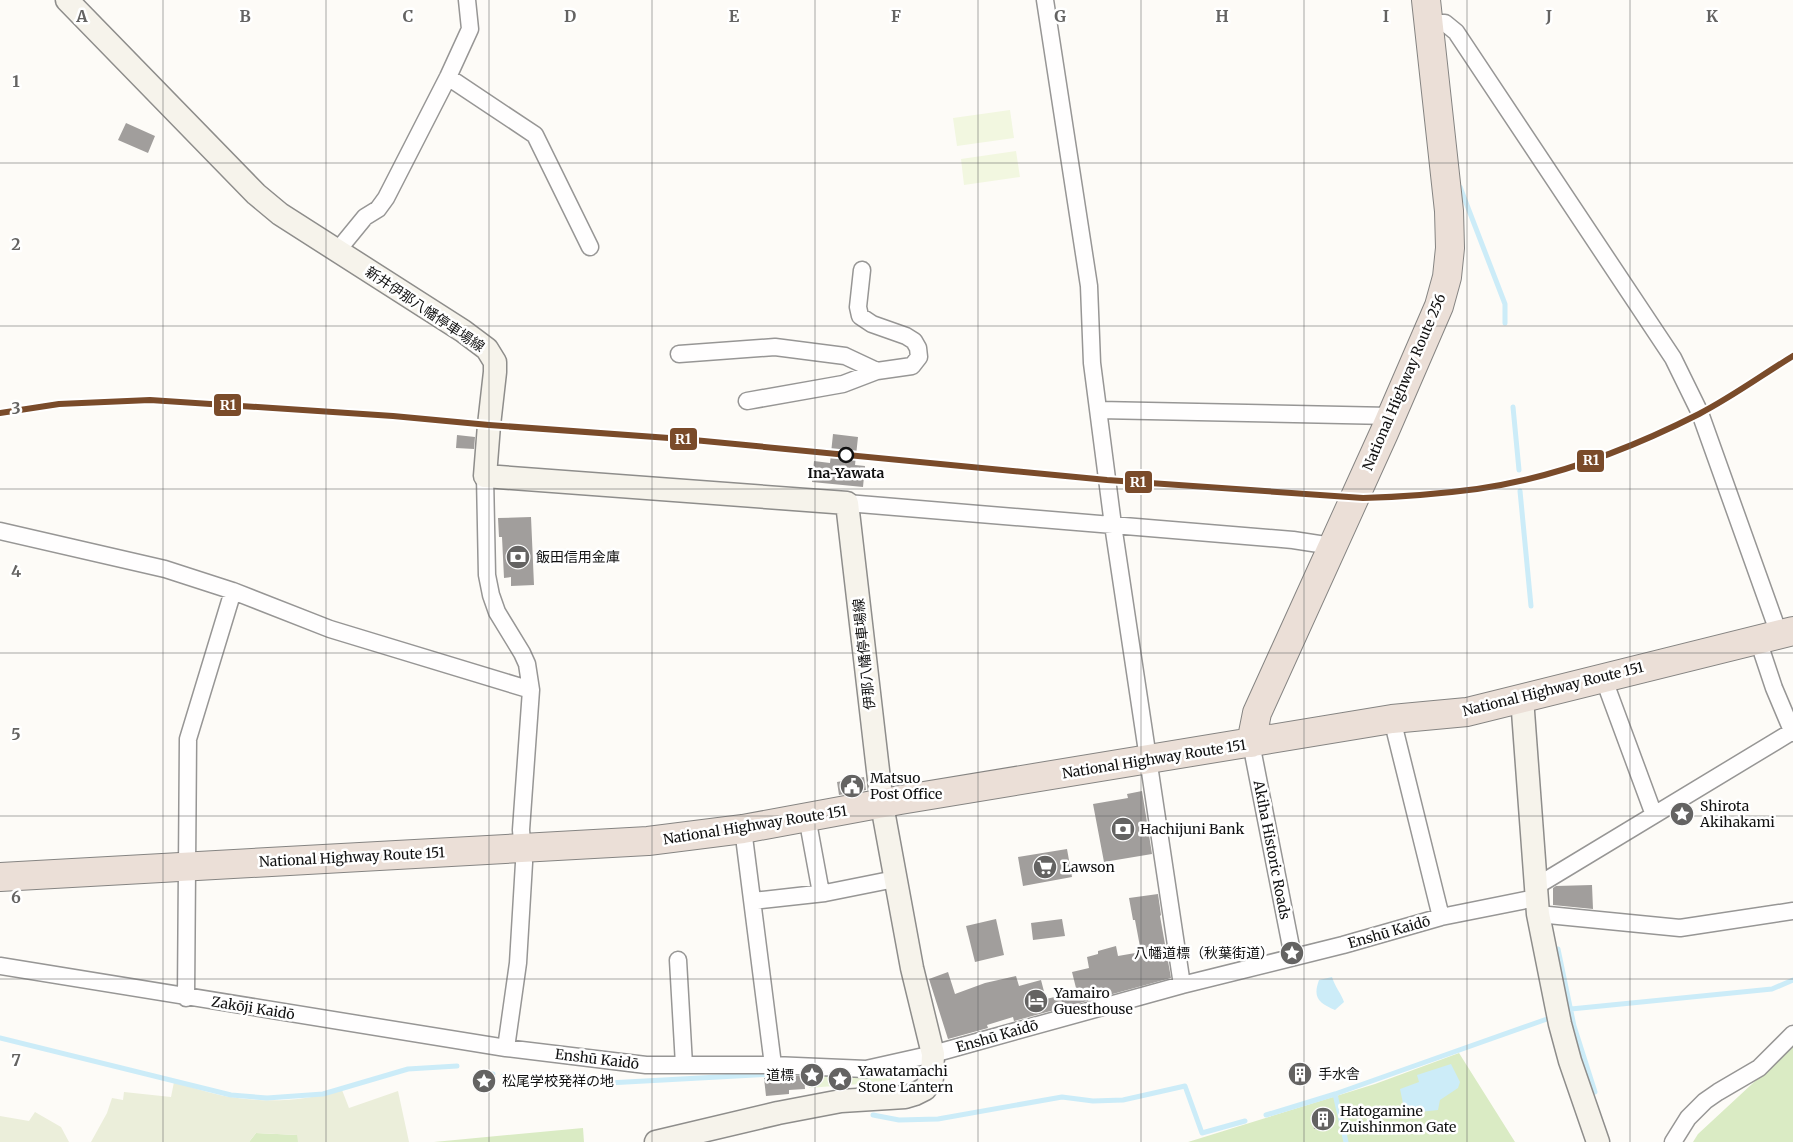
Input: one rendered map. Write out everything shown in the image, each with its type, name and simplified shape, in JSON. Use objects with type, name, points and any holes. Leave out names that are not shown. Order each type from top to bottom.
[{"type":"highway","name":"National Highway Route 256","points":[[1251,743],[1257,713],[1439,306],[1447,277],[1450,248],[1449,211],[1427,11]]},
{"type":"highway","name":"National Highway Route 151","points":[[0,877],[648,842],[743,829],[1392,719],[1467,712],[1777,635]]},
{"type":"main road","name":"新井伊那八幡停車場線","points":[[67,0],[256,194],[280,214],[338,250],[487,349],[495,362],[495,372],[485,476]]},
{"type":"main road","points":[[485,476],[847,503]]},
{"type":"main road","name":"伊那八幡停車場線","points":[[847,503],[882,804],[912,968],[934,1054]]},
{"type":"main road","points":[[1522,698],[1537,899],[1560,1024],[1570,1061],[1598,1142]]},
{"type":"main road","points":[[656,1142],[759,1117],[841,1101],[905,1097],[915,1094],[925,1089],[932,1078],[934,1054]]},
{"type":"street","points":[[338,250],[365,217],[378,210],[386,198],[448,77],[470,29],[467,0]]},
{"type":"street","points":[[1045,0],[1089,286],[1092,364],[1113,525],[1182,985]]},
{"type":"street","points":[[1427,11],[1456,32],[1674,358],[1700,413],[1777,635],[1774,688],[1793,732]]},
{"type":"street","points":[[448,77],[535,136],[590,247]]},
{"type":"street","points":[[747,401],[843,384],[877,371],[912,366],[919,357],[918,348],[914,341],[906,336],[872,324],[860,316],[858,307],[862,270]]},
{"type":"street","points":[[679,354],[775,347],[846,356],[877,371]]},
{"type":"street","points":[[1099,410],[1390,416]]},
{"type":"street","points":[[485,476],[487,575],[491,595],[497,612],[522,653],[531,690],[521,830],[524,848],[518,963],[506,1048]]},
{"type":"street","points":[[847,503],[1293,540],[1332,546]]},
{"type":"street","points":[[0,531],[165,569],[233,591],[330,629],[531,690]]},
{"type":"street","points":[[186,998],[188,739],[233,591]]},
{"type":"street","points":[[1603,677],[1654,815]]},
{"type":"street","points":[[1392,719],[1441,917]]},
{"type":"street","name":"Enshū Kaidō","points":[[1537,899],[1654,815],[1793,732]]},
{"type":"street","name":"Akiha Historic Roads","points":[[1251,743],[1293,957]]},
{"type":"street","points":[[807,817],[822,893]]},
{"type":"street","points":[[743,829],[773,1065]]},
{"type":"street","points":[[752,901],[822,893],[895,879]]},
{"type":"street","name":"Enshū Kaidō","points":[[506,1048],[646,1065],[773,1065],[866,1069],[934,1054],[1182,985],[1348,944],[1441,917],[1537,899],[1680,928],[1793,911]]},
{"type":"street","points":[[678,960],[684,1065]]},
{"type":"street","name":"Zakōji Kaidō","points":[[0,966],[186,998],[506,1048]]},
{"type":"street","points":[[1673,1142],[1688,1118],[1705,1101],[1759,1068],[1793,1034]]},
{"type":"green space","points":[[1010,110],[1014,138],[957,146],[953,118]]},
{"type":"green space","points":[[1016,151],[1020,177],[964,185],[961,159]]},
{"type":"green space","points":[[1793,1046],[1793,1142],[1693,1142],[1698,1134]]},
{"type":"green space","points":[[1459,1053],[1515,1142],[1188,1142],[1375,1084]]},
{"type":"green space","points":[[909,1069],[909,1074],[890,1080],[809,1088],[808,1073],[864,1076]]},
{"type":"green space","points":[[174,1082],[223,1096],[258,1100],[300,1099],[342,1090],[349,1108],[398,1091],[409,1142],[298,1142],[297,1135],[256,1133],[249,1142],[91,1142],[107,1113],[112,1098],[123,1100],[124,1092],[171,1097]]},
{"type":"green space","points":[[35,1112],[61,1127],[69,1142],[0,1142],[0,1116],[29,1121]]},
{"type":"green space","points":[[583,1128],[584,1142],[434,1142]]},
{"type":"green space","points":[[256,1133],[298,1135],[298,1142],[249,1142]]},
{"type":"water","points":[[1332,977],[1344,1002],[1335,1010],[1319,1000],[1316,992],[1319,980]]},
{"type":"water","points":[[1451,1064],[1460,1082],[1458,1088],[1440,1100],[1438,1110],[1410,1113],[1404,1108],[1400,1089],[1419,1082],[1417,1075]]},
{"type":"building","points":[[126,123],[155,136],[148,153],[118,140]]},
{"type":"building","points":[[833,434],[858,437],[855,465],[865,466],[863,487],[812,482],[814,461],[830,463]]},
{"type":"building","points":[[457,435],[475,437],[474,449],[456,448]]},
{"type":"building","name":"飯田信用金庫","points":[[531,517],[534,585],[511,586],[511,577],[504,578],[502,537],[499,537],[498,518]]},
{"type":"building","name":"Matsuo Post Office","points":[[864,777],[866,790],[839,795],[837,782]]},
{"type":"building","name":"Hachijuni Bank","points":[[1142,791],[1152,854],[1104,862],[1093,804],[1128,798],[1127,794]]},
{"type":"building","name":"Lawson","points":[[1067,849],[1072,877],[1023,886],[1018,857]]},
{"type":"building","points":[[1592,885],[1593,909],[1553,905],[1553,888],[1556,886]]},
{"type":"building","points":[[1158,894],[1171,978],[1014,1021],[1013,1017],[987,1025],[988,1028],[948,1039],[929,979],[948,972],[955,994],[985,983],[1016,976],[1019,986],[1041,980],[1046,999],[1077,992],[1072,972],[1089,968],[1087,957],[1098,954],[1098,951],[1116,946],[1118,956],[1141,952],[1129,898]]},
{"type":"building","points":[[996,919],[1004,955],[975,962],[966,926]]},
{"type":"building","points":[[1062,919],[1065,936],[1033,940],[1031,923]]},
{"type":"building","points":[[804,1076],[805,1089],[789,1090],[789,1094],[766,1096],[764,1078]]},
{"type":"building","name":"Hatogamine Zuishinmon Gate","points":[[1332,1110],[1334,1125],[1314,1129],[1312,1114]]},
{"type":"waterway","points":[[1460,187],[1505,304],[1505,323]]},
{"type":"waterway","points":[[1513,407],[1519,470]]},
{"type":"waterway","points":[[1520,491],[1531,606]]},
{"type":"waterway","points":[[1558,949],[1574,1026],[1595,1092]]},
{"type":"waterway","points":[[1571,1009],[1772,989],[1793,980]]},
{"type":"waterway","points":[[1266,1115],[1335,1094],[1547,1019]]},
{"type":"waterway","points":[[0,1038],[231,1095],[267,1098],[323,1094],[408,1069],[457,1066]]},
{"type":"waterway","points":[[479,1073],[493,1074]]},
{"type":"waterway","points":[[503,1076],[552,1083],[608,1083],[794,1073]]},
{"type":"waterway","points":[[873,1115],[899,1120],[938,1119],[1062,1097],[1093,1101],[1123,1100],[1185,1086],[1202,1133],[1245,1121]]},
{"type":"waterway","points":[[1335,1094],[1346,1142]]},
{"type":"transit line","name":"R1","points":[[0,413],[59,404],[150,400],[393,416],[683,439],[1107,480],[1363,498],[1477,489],[1534,478],[1563,470],[1619,450],[1673,427],[1735,393],[1793,356]]},
{"type":"place","name":"Ina-Yawata","points":[[846,455]]},
{"type":"place","name":"飯田信用金庫","points":[[518,557]]},
{"type":"place","name":"Matsuo Post Office","points":[[852,786]]},
{"type":"place","name":"Shirota Akihakami","points":[[1682,814]]},
{"type":"place","name":"Hachijuni Bank","points":[[1123,829]]},
{"type":"place","name":"Lawson","points":[[1045,867]]},
{"type":"place","name":"八幡道標（秋葉街道）","points":[[1292,953]]},
{"type":"place","name":"Yamairo Guesthouse","points":[[1036,1001]]},
{"type":"place","name":"手水舎","points":[[1300,1074]]},
{"type":"place","name":"道標","points":[[812,1075]]},
{"type":"place","name":"Yawatamachi Stone Lantern","points":[[840,1079]]},
{"type":"place","name":"松尾学校発祥の地","points":[[484,1081]]},
{"type":"place","name":"Hatogamine Zuishinmon Gate","points":[[1323,1119]]}]
